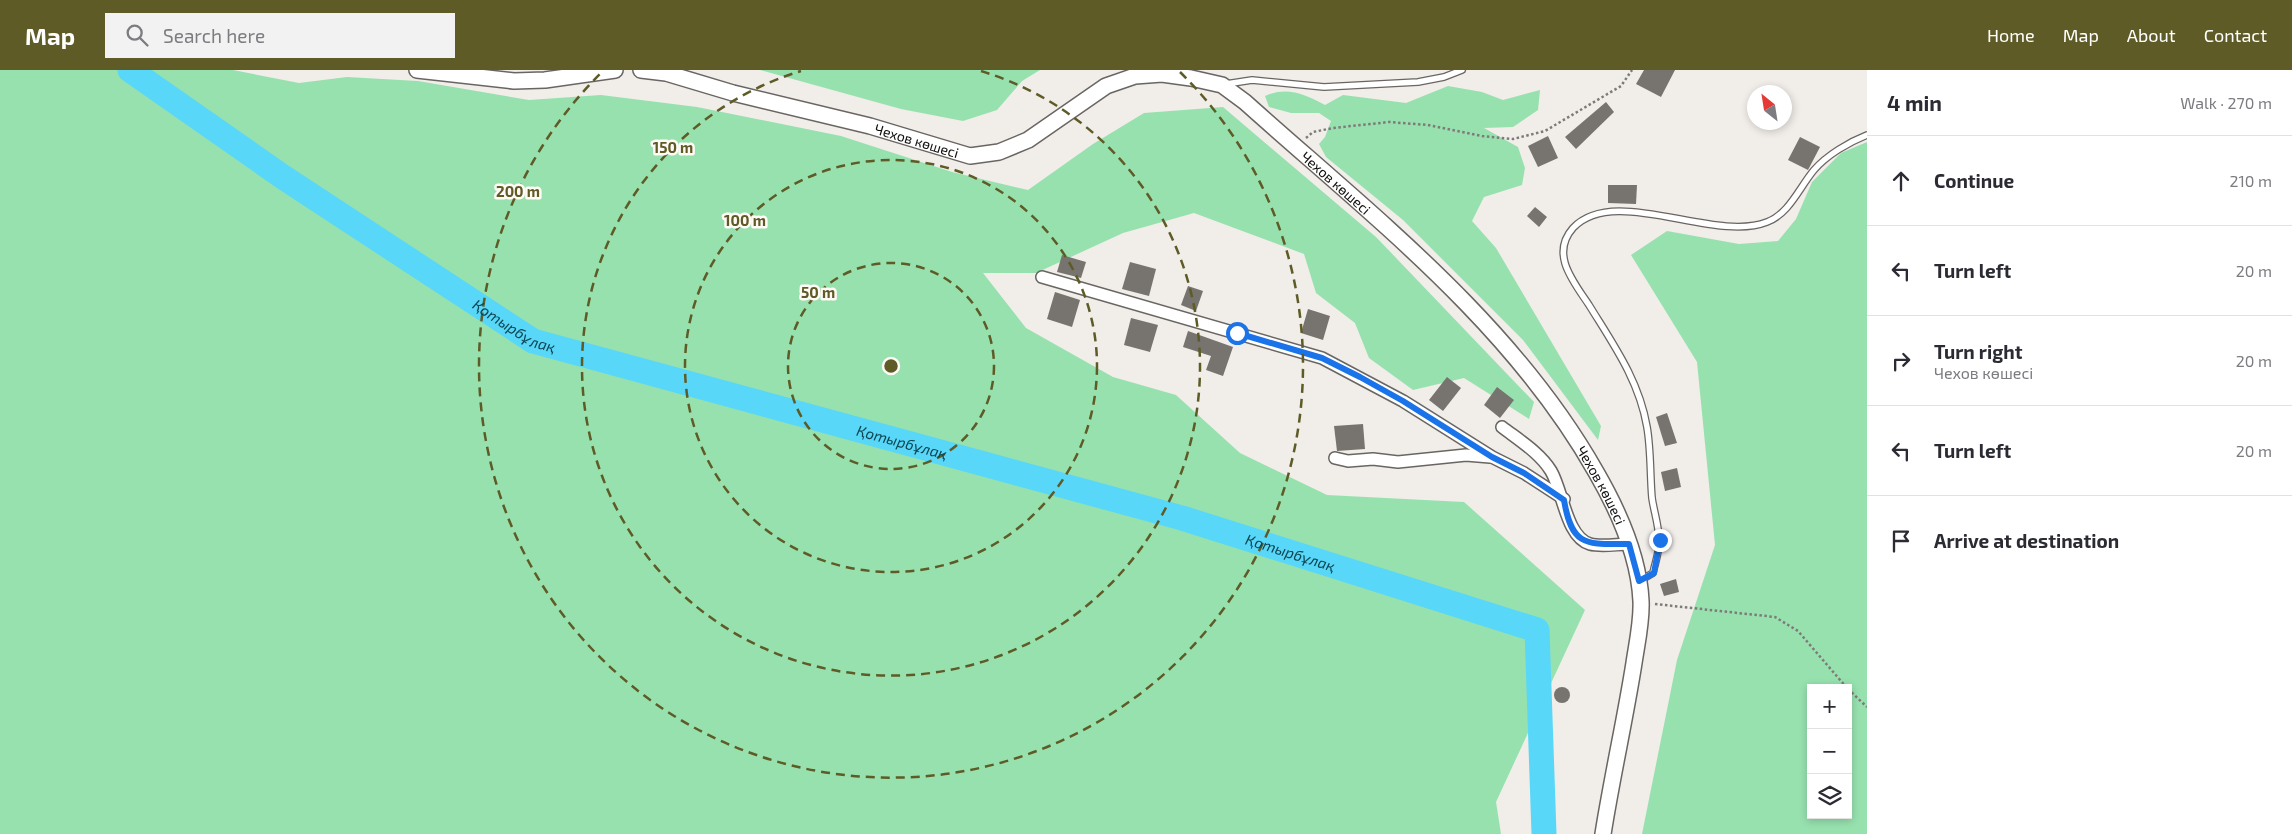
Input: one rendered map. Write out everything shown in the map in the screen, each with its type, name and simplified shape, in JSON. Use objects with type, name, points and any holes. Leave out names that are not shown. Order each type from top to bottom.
[{"type":"main road","points":[[417,70],[514,81],[545,80],[615,70]]},
{"type":"main road","name":"Чехов көшесі","points":[[641,70],[666,73],[733,93],[870,126],[970,156],[999,152],[1028,140],[1106,86],[1134,76],[1162,74],[1222,85],[1245,102],[1436,274],[1487,325],[1538,383],[1581,446],[1603,483],[1629,544],[1639,581],[1641,602],[1633,671],[1602,834]]},
{"type":"street","points":[[1042,277],[1322,358],[1403,401],[1492,457],[1524,473],[1564,500]]},
{"type":"street","points":[[1502,427],[1533,451],[1550,468],[1564,500],[1567,519],[1575,533],[1589,544],[1629,544]]},
{"type":"street","points":[[1335,458],[1348,461],[1373,459],[1398,462],[1466,455],[1492,457]]},
{"type":"lane","points":[[1222,85],[1252,80],[1324,87],[1418,82],[1444,77],[1462,70]]},
{"type":"lane","points":[[1639,581],[1654,573],[1660,540],[1652,498],[1648,428],[1639,393],[1628,367],[1573,281],[1561,254],[1565,237],[1582,218],[1636,211],[1728,228],[1756,226],[1779,217],[1816,168],[1850,141],[1867,135]]},
{"type":"path","points":[[1296,148],[1313,132],[1389,122],[1513,138],[1545,131],[1621,86],[1632,70]]},
{"type":"path","points":[[1641,602],[1775,617],[1798,631],[1844,684]]},
{"type":"path","points":[[1852,692],[1867,707]]},
{"type":"green space","points":[[0,70],[233,70],[299,83],[347,77],[418,81],[529,100],[601,95],[697,107],[841,136],[952,172],[1028,190],[1093,144],[1144,113],[1223,107],[1376,237],[1534,402],[1529,419],[1464,378],[1413,390],[1369,358],[1355,323],[1316,293],[1304,254],[1194,213],[1123,233],[1036,273],[983,273],[1026,328],[1113,377],[1176,395],[1240,453],[1327,495],[1464,502],[1585,610],[1496,802],[1501,834],[0,834]]},
{"type":"green space","points":[[760,70],[1040,70],[1022,81],[997,110],[963,121],[901,109]]},
{"type":"green space","points":[[1448,86],[1482,92],[1503,100],[1540,90],[1538,110],[1513,127],[1484,128],[1518,147],[1525,168],[1522,185],[1484,197],[1472,221],[1496,248],[1601,426],[1598,440],[1523,340],[1403,220],[1326,157],[1319,144],[1325,137],[1331,121],[1319,113],[1291,113],[1269,107],[1265,96],[1280,92],[1295,93],[1325,105],[1343,95],[1406,103]]},
{"type":"green space","points":[[1867,142],[1867,834],[1642,834],[1677,660],[1715,545],[1697,362],[1631,255],[1667,231],[1739,244],[1778,241],[1796,219],[1812,182],[1841,153]]},
{"type":"building","points":[[1644,70],[1675,70],[1661,97],[1636,84]]},
{"type":"building","points":[[1606,102],[1614,112],[1576,149],[1565,137]]},
{"type":"building","points":[[1548,136],[1558,158],[1538,167],[1528,146]]},
{"type":"building","points":[[1800,137],[1820,147],[1808,170],[1788,160]]},
{"type":"building","points":[[1608,185],[1637,185],[1636,204],[1608,203]]},
{"type":"building","points":[[1535,207],[1547,217],[1539,227],[1527,216]]},
{"type":"building","points":[[1062,255],[1086,262],[1081,278],[1057,272]]},
{"type":"building","points":[[1130,262],[1156,269],[1149,296],[1122,289]]},
{"type":"building","points":[[1188,286],[1203,291],[1196,311],[1181,305]]},
{"type":"building","points":[[1055,292],[1080,300],[1072,327],[1047,319]]},
{"type":"building","points":[[1308,309],[1330,316],[1323,340],[1301,333]]},
{"type":"building","points":[[1131,318],[1158,325],[1150,352],[1124,345]]},
{"type":"building","points":[[1188,331],[1233,347],[1223,376],[1206,370],[1211,356],[1183,347]]},
{"type":"building","points":[[1447,377],[1461,388],[1443,411],[1429,400]]},
{"type":"building","points":[[1497,387],[1514,400],[1500,418],[1484,405]]},
{"type":"building","points":[[1667,413],[1677,443],[1665,446],[1656,417]]},
{"type":"building","points":[[1363,424],[1365,449],[1337,451],[1334,426]]},
{"type":"building","points":[[1677,468],[1681,487],[1665,491],[1661,472]]},
{"type":"building","points":[[1676,579],[1679,592],[1664,596],[1660,584]]},
{"type":"building","points":[[1559,687],[1565,687],[1570,692],[1568,701],[1559,703],[1554,698],[1554,692]]},
{"type":"waterway","name":"Қотырбұлақ","points":[[130,70],[283,177],[533,341],[1182,518],[1537,630],[1544,834]]},
{"type":"route","points":[[1237,333],[1322,358],[1403,401],[1492,457],[1524,473],[1564,500],[1567,519],[1575,533],[1589,544],[1629,544],[1639,581],[1654,573],[1660,540]]}]
